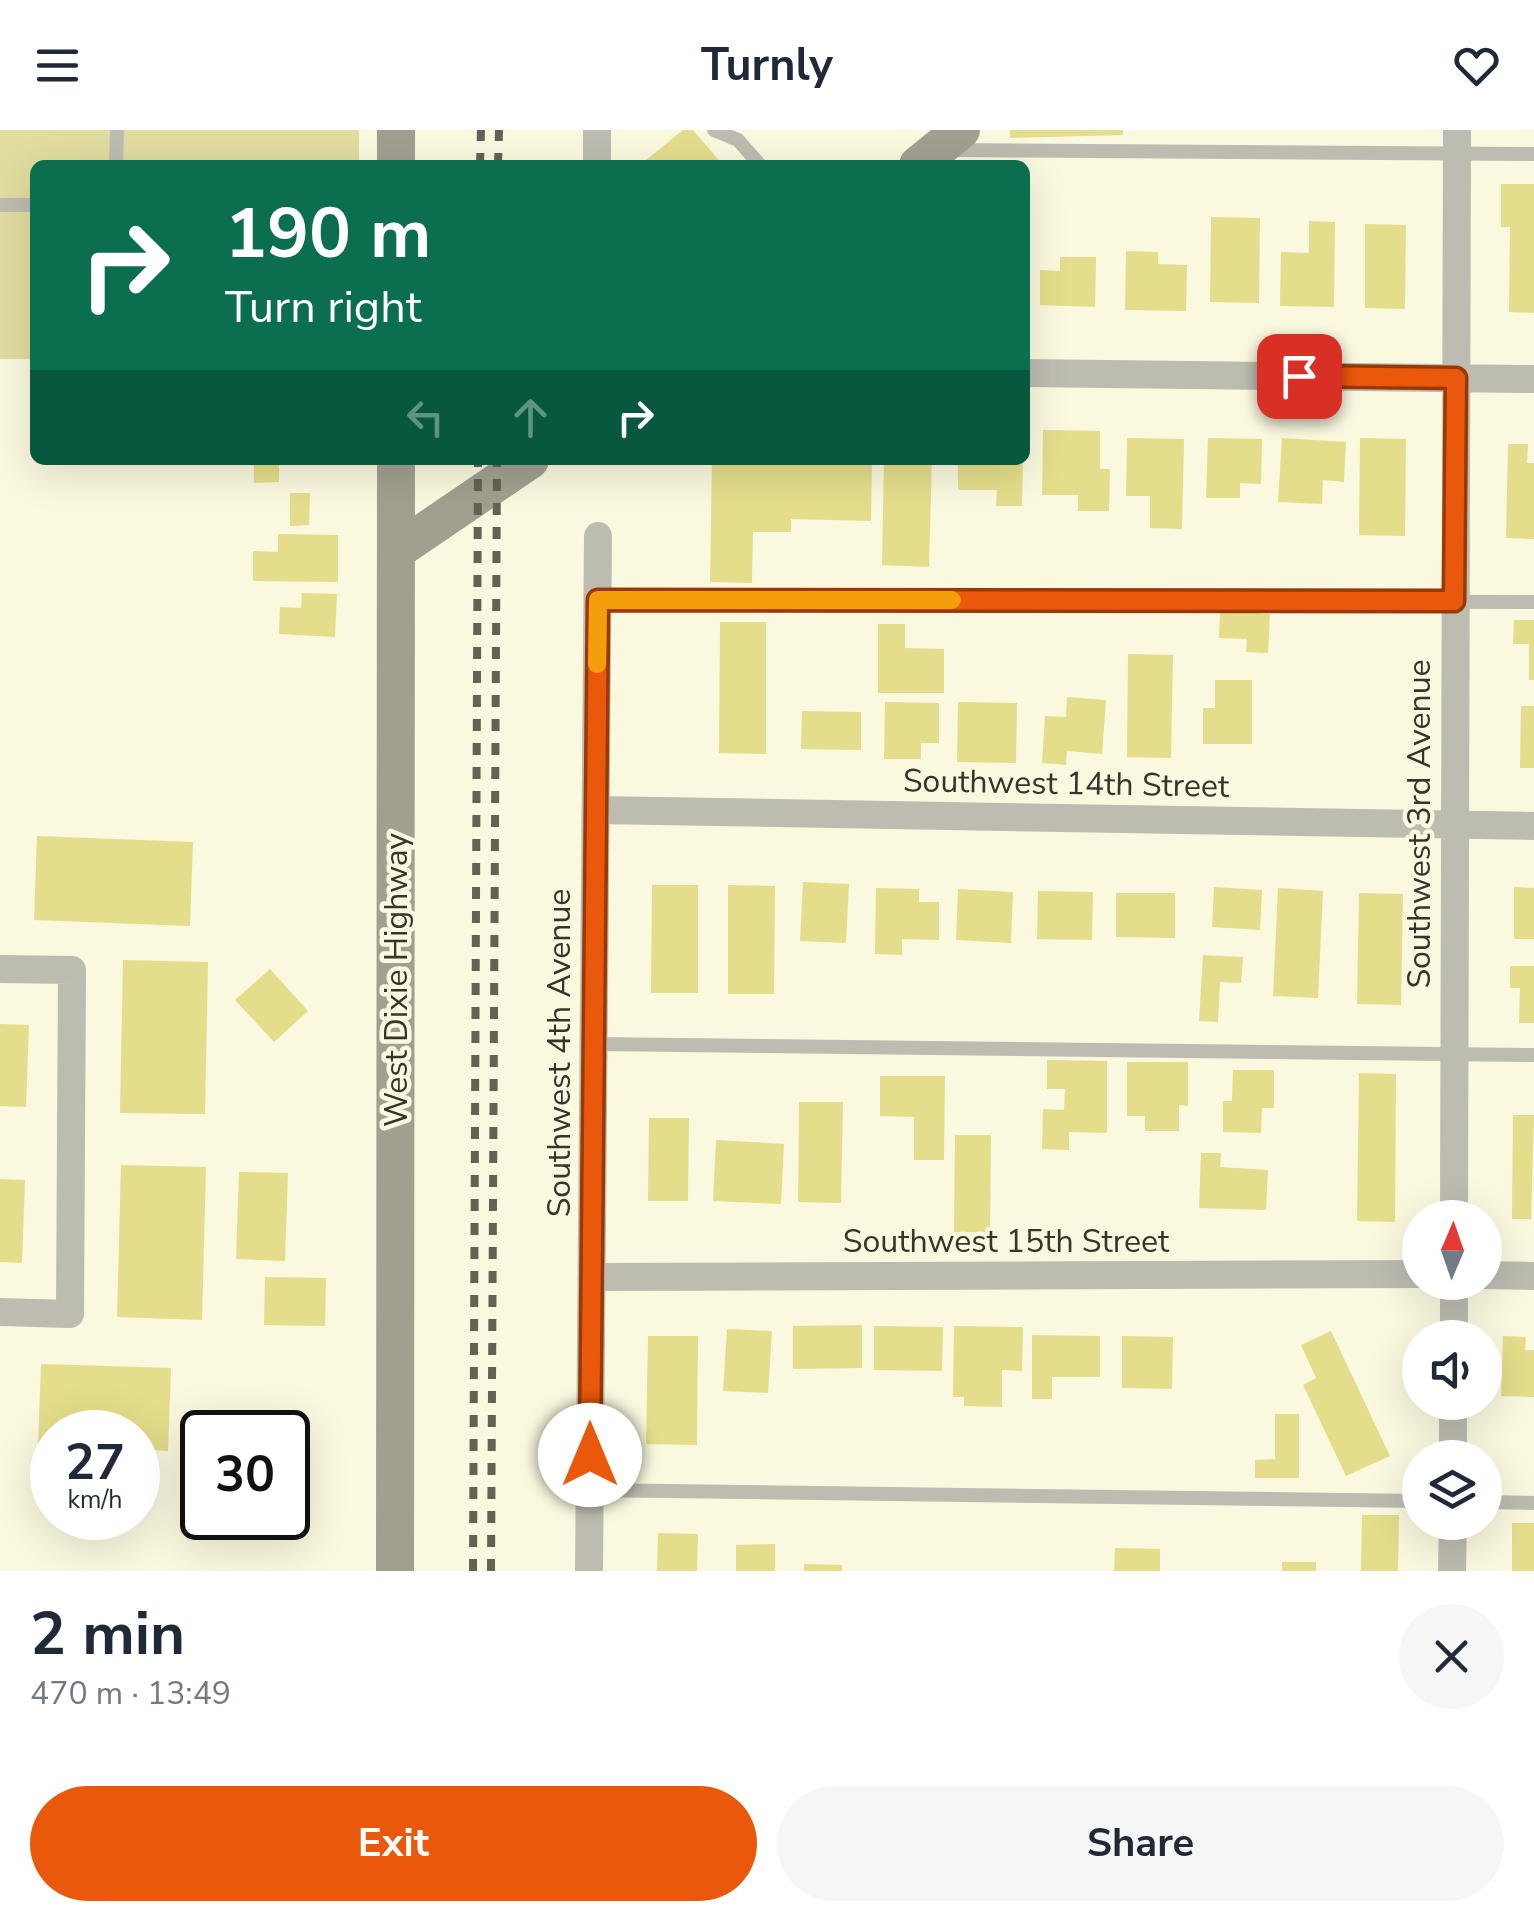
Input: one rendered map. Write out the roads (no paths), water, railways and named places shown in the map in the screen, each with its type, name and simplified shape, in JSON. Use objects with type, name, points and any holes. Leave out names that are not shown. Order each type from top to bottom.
[{"type":"main road","points":[[396,130],[396,160]]},
{"type":"main road","name":"West Dixie Highway","points":[[395,1571],[396,465]]},
{"type":"main road","points":[[396,551],[523,465]]},
{"type":"street","points":[[597,130],[597,160]]},
{"type":"street","name":"Southwest 3rd Avenue","points":[[1454,1200],[1457,142]]},
{"type":"street","points":[[1030,373],[1534,379]]},
{"type":"street","name":"Southwest 4th Avenue","points":[[589,1571],[598,536]]},
{"type":"street","name":"Southwest 14th Street","points":[[596,810],[1534,826]]},
{"type":"street","points":[[0,969],[72,970],[70,1314],[0,1312]]},
{"type":"street","name":"Southwest 15th Street","points":[[592,1277],[1402,1274]]},
{"type":"street","points":[[1502,1275],[1534,1276]]},
{"type":"street","points":[[1452,1571],[1453,1540]]},
{"type":"lane","points":[[116,130],[116,160]]},
{"type":"lane","points":[[714,130],[738,140],[756,160]]},
{"type":"lane","points":[[938,148],[1457,142],[1534,154]]},
{"type":"lane","points":[[0,204],[30,205]]},
{"type":"lane","points":[[598,600],[1534,602]]},
{"type":"lane","points":[[594,1044],[1534,1055]]},
{"type":"lane","points":[[590,1490],[1402,1501]]},
{"type":"lane","points":[[1502,1502],[1534,1502]]},
{"type":"railway","points":[[480,160],[481,130]]},
{"type":"railway","points":[[498,160],[499,130]]},
{"type":"railway","points":[[473,1571],[478,465]]},
{"type":"railway","points":[[491,1571],[497,465]]}]
